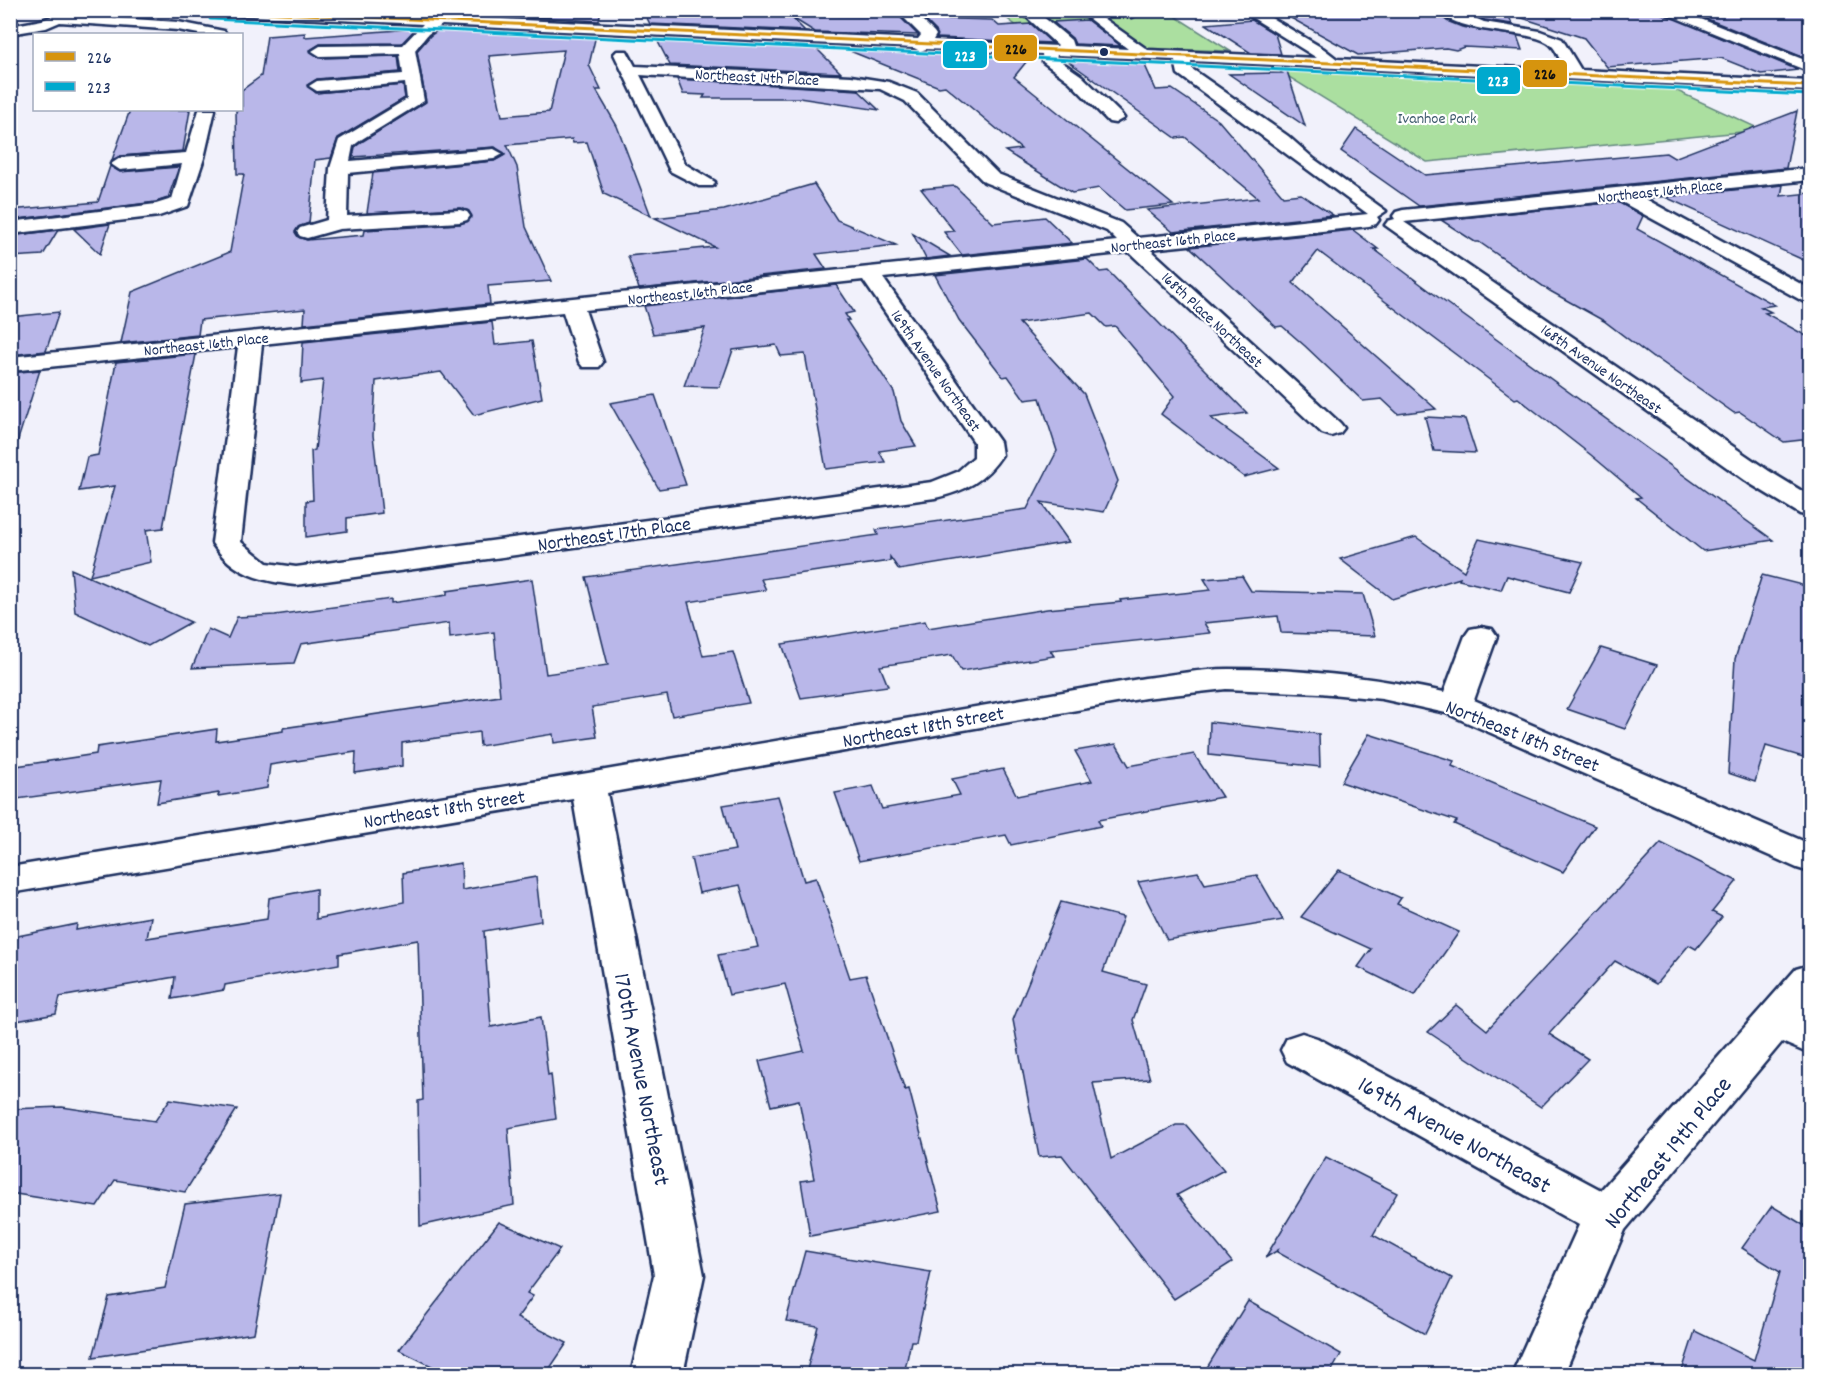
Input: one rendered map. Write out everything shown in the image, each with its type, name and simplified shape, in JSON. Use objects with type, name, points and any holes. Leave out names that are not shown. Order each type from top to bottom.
[{"type":"street","points":[[903,10],[928,35],[920,46]]},
{"type":"street","points":[[1026,10],[1066,43],[1048,59],[1076,79],[1115,118]]},
{"type":"street","points":[[1247,10],[1319,52],[1329,59],[1329,64]]},
{"type":"street","points":[[1443,10],[1481,26],[1540,35],[1557,42],[1576,76]]},
{"type":"street","points":[[1665,10],[1810,67]]},
{"type":"street","points":[[178,26],[215,11],[257,12],[619,32],[1329,64],[1378,67],[1397,80],[1508,82],[1506,73],[1810,86]]},
{"type":"street","points":[[10,30],[46,24],[60,14],[178,26],[214,33]]},
{"type":"street","points":[[1093,15],[1142,52],[1142,56]]},
{"type":"street","points":[[320,51],[407,49],[423,31],[436,23]]},
{"type":"street","points":[[619,32],[613,37],[677,168],[706,182]]},
{"type":"street","points":[[337,223],[339,168],[345,144],[356,135],[416,101],[407,49]]},
{"type":"street","points":[[1789,59],[1810,57]]},
{"type":"street","name":"168th Avenue Northeast","points":[[1183,58],[1184,71],[1282,140],[1308,163],[1759,477],[1810,508]]},
{"type":"street","name":"Northeast 14th Place","points":[[630,70],[831,80],[883,85]]},
{"type":"street","points":[[317,86],[412,78]]},
{"type":"street","name":"168th Place Northeast","points":[[883,85],[911,97],[991,178],[1114,226],[1331,428]]},
{"type":"street","points":[[10,228],[127,215],[159,210],[182,202],[207,111]]},
{"type":"street","points":[[339,168],[494,154]]},
{"type":"street","points":[[120,164],[195,158]]},
{"type":"street","name":"Northeast 16th Place","points":[[10,364],[1810,174]]},
{"type":"street","points":[[1622,194],[1810,297]]},
{"type":"street","points":[[307,232],[337,223],[460,216]]},
{"type":"street","name":"169th Avenue Northeast","points":[[869,273],[987,442],[989,455],[980,471]]},
{"type":"street","points":[[572,304],[591,362]]},
{"type":"street","name":"Northeast 17th Place","points":[[251,338],[226,543],[246,566],[267,573],[308,574],[935,490],[961,482],[980,471]]},
{"type":"street","points":[[1455,705],[1482,636]]},
{"type":"street","name":"Northeast 18th Street","points":[[10,880],[588,784],[1134,689],[1227,679],[1382,689],[1455,705],[1552,745],[1810,859]]},
{"type":"street","name":"170th Avenue Northeast","points":[[588,784],[679,1275],[658,1374]]},
{"type":"street","name":"Northeast 19th Place","points":[[1538,1374],[1608,1217],[1794,1028],[1810,980]]},
{"type":"street","name":"169th Avenue Northeast","points":[[1302,1050],[1608,1217]]},
{"type":"green space","points":[[997,11],[1167,11],[1230,51],[1042,45]]},
{"type":"green space","name":"Ivanhoe Park","points":[[1271,66],[1662,84],[1762,130],[1427,162]]},
{"type":"building","points":[[411,10],[601,10],[599,21]]},
{"type":"building","points":[[643,10],[900,17],[918,35],[815,32],[791,17],[805,31],[650,24]]},
{"type":"building","points":[[1379,10],[1434,10],[1447,21],[1462,27],[1517,36],[1522,50],[1464,47],[1456,50],[1446,48],[1358,55],[1289,17]]},
{"type":"building","points":[[1463,10],[1507,10],[1512,24],[1485,20]]},
{"type":"building","points":[[1520,10],[1655,10],[1798,70],[1761,74],[1721,58],[1607,67],[1584,38],[1519,17]]},
{"type":"building","points":[[1685,10],[1810,10],[1810,60]]},
{"type":"building","points":[[923,18],[992,20],[999,26],[1031,24],[1052,43],[937,38],[936,31]]},
{"type":"building","points":[[1087,20],[1121,46],[1075,44],[1072,38],[1053,22]]},
{"type":"building","points":[[1252,20],[1275,34],[1281,54],[1251,53],[1206,24]]},
{"type":"building","points":[[412,26],[418,26],[402,43],[320,44],[310,50],[320,58],[398,56],[400,72],[317,79],[307,85],[316,93],[403,85],[405,98],[338,138],[331,158],[315,160],[309,223],[298,227],[295,232],[298,237],[307,240],[364,235],[365,230],[460,224],[472,217],[469,211],[460,208],[367,213],[373,173],[494,161],[505,155],[495,147],[353,157],[355,147],[426,102],[417,51],[430,36],[443,27],[596,35],[589,65],[601,90],[596,90],[617,126],[651,216],[604,194],[587,142],[573,143],[572,139],[507,145],[517,167],[526,227],[551,281],[488,286],[490,304],[304,324],[305,309],[200,320],[198,335],[121,343],[132,292],[230,252],[244,174],[237,174],[236,111],[243,111],[243,89],[261,76],[267,36],[305,33],[305,37],[412,29]],"holes":[[[564,50],[549,112],[502,116],[489,56]]]},
{"type":"building","points":[[656,38],[817,46],[815,47],[841,73],[670,65]]},
{"type":"building","points":[[840,47],[913,50],[921,53],[1031,56],[1014,77],[1173,205],[1125,210],[1099,188],[1072,193],[1005,151],[1021,149],[945,86],[939,87]]},
{"type":"building","points":[[1062,57],[1143,61],[1156,90],[1172,89],[1219,121],[1283,196],[1301,194],[1333,215],[1173,232],[1147,210],[1258,198],[1185,137],[1176,138]]},
{"type":"building","points":[[1274,67],[1286,68],[1305,126],[1229,74],[1282,73]]},
{"type":"building","points":[[677,79],[858,90],[879,110],[799,98],[703,98],[705,95],[683,94]]},
{"type":"building","points":[[130,111],[190,111],[183,151],[120,156],[112,160]]},
{"type":"building","points":[[1797,111],[1786,168],[1419,206],[1341,151],[1356,129],[1425,175],[1666,153],[1674,158]]},
{"type":"building","points":[[110,166],[120,172],[179,167],[168,198],[156,202],[10,220],[10,210],[98,202]]},
{"type":"building","points":[[814,184],[837,220],[896,245],[816,254],[826,269],[639,289],[628,256],[715,247],[655,218],[724,210]]},
{"type":"building","points":[[1783,185],[1781,196],[1810,193],[1810,263],[1665,197]]},
{"type":"building","points":[[955,186],[993,223],[1045,217],[1072,243],[962,255],[944,232],[954,231],[921,189]]},
{"type":"building","points":[[1618,202],[1643,216],[1637,229],[1775,305],[1761,307],[1771,312],[1765,313],[1810,338],[1810,439],[1784,442],[1740,412],[1734,413],[1653,358],[1604,321],[1550,291],[1479,242],[1475,242],[1441,220]]},
{"type":"building","points":[[110,224],[100,254],[74,229]]},
{"type":"building","points":[[58,230],[43,255],[10,257],[10,236]]},
{"type":"building","points":[[1353,230],[1378,249],[1374,249],[1438,297],[1773,540],[1703,551],[1636,498],[1641,497],[1591,455],[1518,398],[1515,399],[1318,251],[1293,283],[1436,409],[1398,414],[1382,399],[1363,401],[1282,326],[1276,327],[1190,247]]},
{"type":"building","points":[[913,234],[950,256],[926,259]]},
{"type":"building","points":[[1087,259],[1100,272],[1108,271],[1247,413],[1211,418],[1279,468],[1244,477],[1161,414],[1174,396],[1115,326],[1106,327],[1092,313],[1019,323],[1084,394],[1118,481],[1104,512],[1041,502],[1069,542],[899,570],[890,557],[890,561],[761,579],[766,590],[688,602],[703,656],[733,652],[749,703],[672,716],[667,695],[592,707],[597,737],[554,743],[553,734],[480,746],[479,732],[402,743],[402,766],[355,773],[356,752],[270,765],[267,788],[218,796],[219,793],[157,803],[161,779],[10,800],[10,767],[96,754],[97,747],[217,729],[216,741],[283,731],[283,728],[500,696],[494,632],[450,638],[449,623],[301,644],[294,663],[192,668],[208,629],[228,638],[237,617],[275,615],[391,599],[391,603],[447,595],[447,591],[532,579],[546,674],[608,665],[586,577],[878,535],[876,530],[1027,509],[1057,451],[1040,398],[1025,400],[1008,376],[1003,377],[959,320],[935,275]]},
{"type":"building","points":[[836,285],[854,312],[845,314],[849,320],[846,320],[894,392],[901,421],[916,446],[879,451],[885,462],[826,469],[805,354],[781,356],[776,345],[733,350],[720,387],[684,386],[705,328],[653,334],[644,306]]},
{"type":"building","points":[[59,312],[46,351],[10,355],[10,317]]},
{"type":"building","points":[[492,322],[495,345],[532,341],[542,398],[474,415],[441,372],[376,381],[373,435],[382,513],[347,518],[347,531],[306,537],[306,501],[313,500],[311,451],[315,450],[323,380],[301,383],[303,342]]},
{"type":"building","points":[[196,354],[163,528],[146,530],[151,562],[90,576],[115,486],[79,491],[87,457],[98,455],[116,362]]},
{"type":"building","points":[[40,370],[17,443],[10,442],[10,373]]},
{"type":"building","points":[[655,395],[686,485],[659,489],[610,403]]},
{"type":"building","points":[[1425,417],[1465,419],[1476,453],[1434,451]]},
{"type":"building","points":[[1416,537],[1464,571],[1479,539],[1583,562],[1569,592],[1507,576],[1501,590],[1459,580],[1460,578],[1392,599],[1340,559]]},
{"type":"building","points":[[71,569],[191,622],[148,646],[75,612]]},
{"type":"building","points":[[1762,575],[1810,587],[1810,675],[1803,673],[1803,757],[1766,746],[1755,782],[1728,773],[1735,659]]},
{"type":"building","points":[[1242,576],[1251,591],[1363,594],[1375,636],[1281,633],[1278,616],[1204,623],[1210,633],[1050,650],[1054,656],[961,671],[952,655],[880,666],[888,686],[801,698],[782,644],[925,621],[928,628],[1047,609],[1211,590],[1204,579]]},
{"type":"building","points":[[1601,648],[1657,665],[1625,729],[1567,709]]},
{"type":"building","points":[[1210,722],[1319,734],[1320,767],[1209,755]]},
{"type":"building","points":[[1369,734],[1454,761],[1452,766],[1595,826],[1563,872],[1454,824],[1457,821],[1341,782]]},
{"type":"building","points":[[1116,744],[1129,766],[1194,754],[1222,797],[1098,820],[1101,826],[1011,845],[1006,835],[859,861],[835,793],[873,786],[882,809],[960,795],[952,779],[1003,769],[1017,796],[1092,781],[1075,751]]},
{"type":"building","points":[[778,796],[804,881],[816,878],[850,978],[866,975],[905,1090],[909,1089],[941,1211],[810,1236],[801,1181],[814,1179],[799,1100],[771,1106],[759,1061],[804,1051],[785,984],[729,995],[718,955],[758,947],[740,885],[699,893],[691,858],[735,850],[723,805]]},
{"type":"building","points":[[1661,843],[1737,881],[1712,912],[1722,917],[1696,949],[1689,945],[1656,984],[1615,961],[1549,1034],[1588,1059],[1541,1107],[1428,1032],[1456,1005],[1487,1030]]},
{"type":"building","points":[[461,863],[462,890],[536,877],[541,921],[484,931],[491,1027],[541,1017],[556,1119],[508,1128],[514,1205],[420,1226],[418,1101],[423,1100],[418,940],[339,954],[339,964],[225,985],[224,990],[172,999],[175,977],[60,997],[56,1014],[10,1022],[10,968],[18,936],[77,924],[76,930],[151,917],[147,938],[267,919],[269,898],[316,889],[316,919],[404,902],[403,873]]},
{"type":"building","points":[[1339,870],[1401,898],[1397,904],[1459,932],[1415,995],[1358,967],[1371,949],[1301,917]]},
{"type":"building","points":[[1198,872],[1205,884],[1257,875],[1283,920],[1167,940],[1138,882]]},
{"type":"building","points":[[1061,902],[1123,917],[1103,972],[1146,984],[1133,1020],[1150,1079],[1093,1083],[1111,1159],[1176,1125],[1186,1125],[1224,1170],[1177,1195],[1232,1262],[1174,1299],[1062,1155],[1039,1157],[1013,1020]]},
{"type":"building","points":[[170,1099],[237,1109],[185,1192],[115,1180],[97,1207],[10,1193],[10,1109],[62,1107],[155,1121]]},
{"type":"building","points":[[1326,1157],[1397,1193],[1373,1235],[1452,1278],[1425,1334],[1277,1252],[1278,1250],[1265,1258]]},
{"type":"building","points":[[280,1193],[254,1333],[93,1357],[109,1297],[165,1288],[185,1204]]},
{"type":"building","points":[[1772,1206],[1810,1229],[1810,1374],[1681,1374],[1695,1331],[1754,1360],[1780,1272],[1742,1248]]},
{"type":"building","points":[[499,1222],[560,1249],[527,1293],[533,1296],[517,1318],[567,1343],[546,1374],[448,1374],[399,1350]]},
{"type":"building","points":[[805,1251],[931,1272],[916,1341],[911,1341],[904,1374],[806,1374],[818,1326],[786,1321]]},
{"type":"building","points":[[1248,1301],[1341,1354],[1330,1374],[1203,1374]]},
{"type":"transit line","name":"226","points":[[221,10],[1810,86]]},
{"type":"transit line","name":"223","points":[[210,19],[1810,95]]}]
